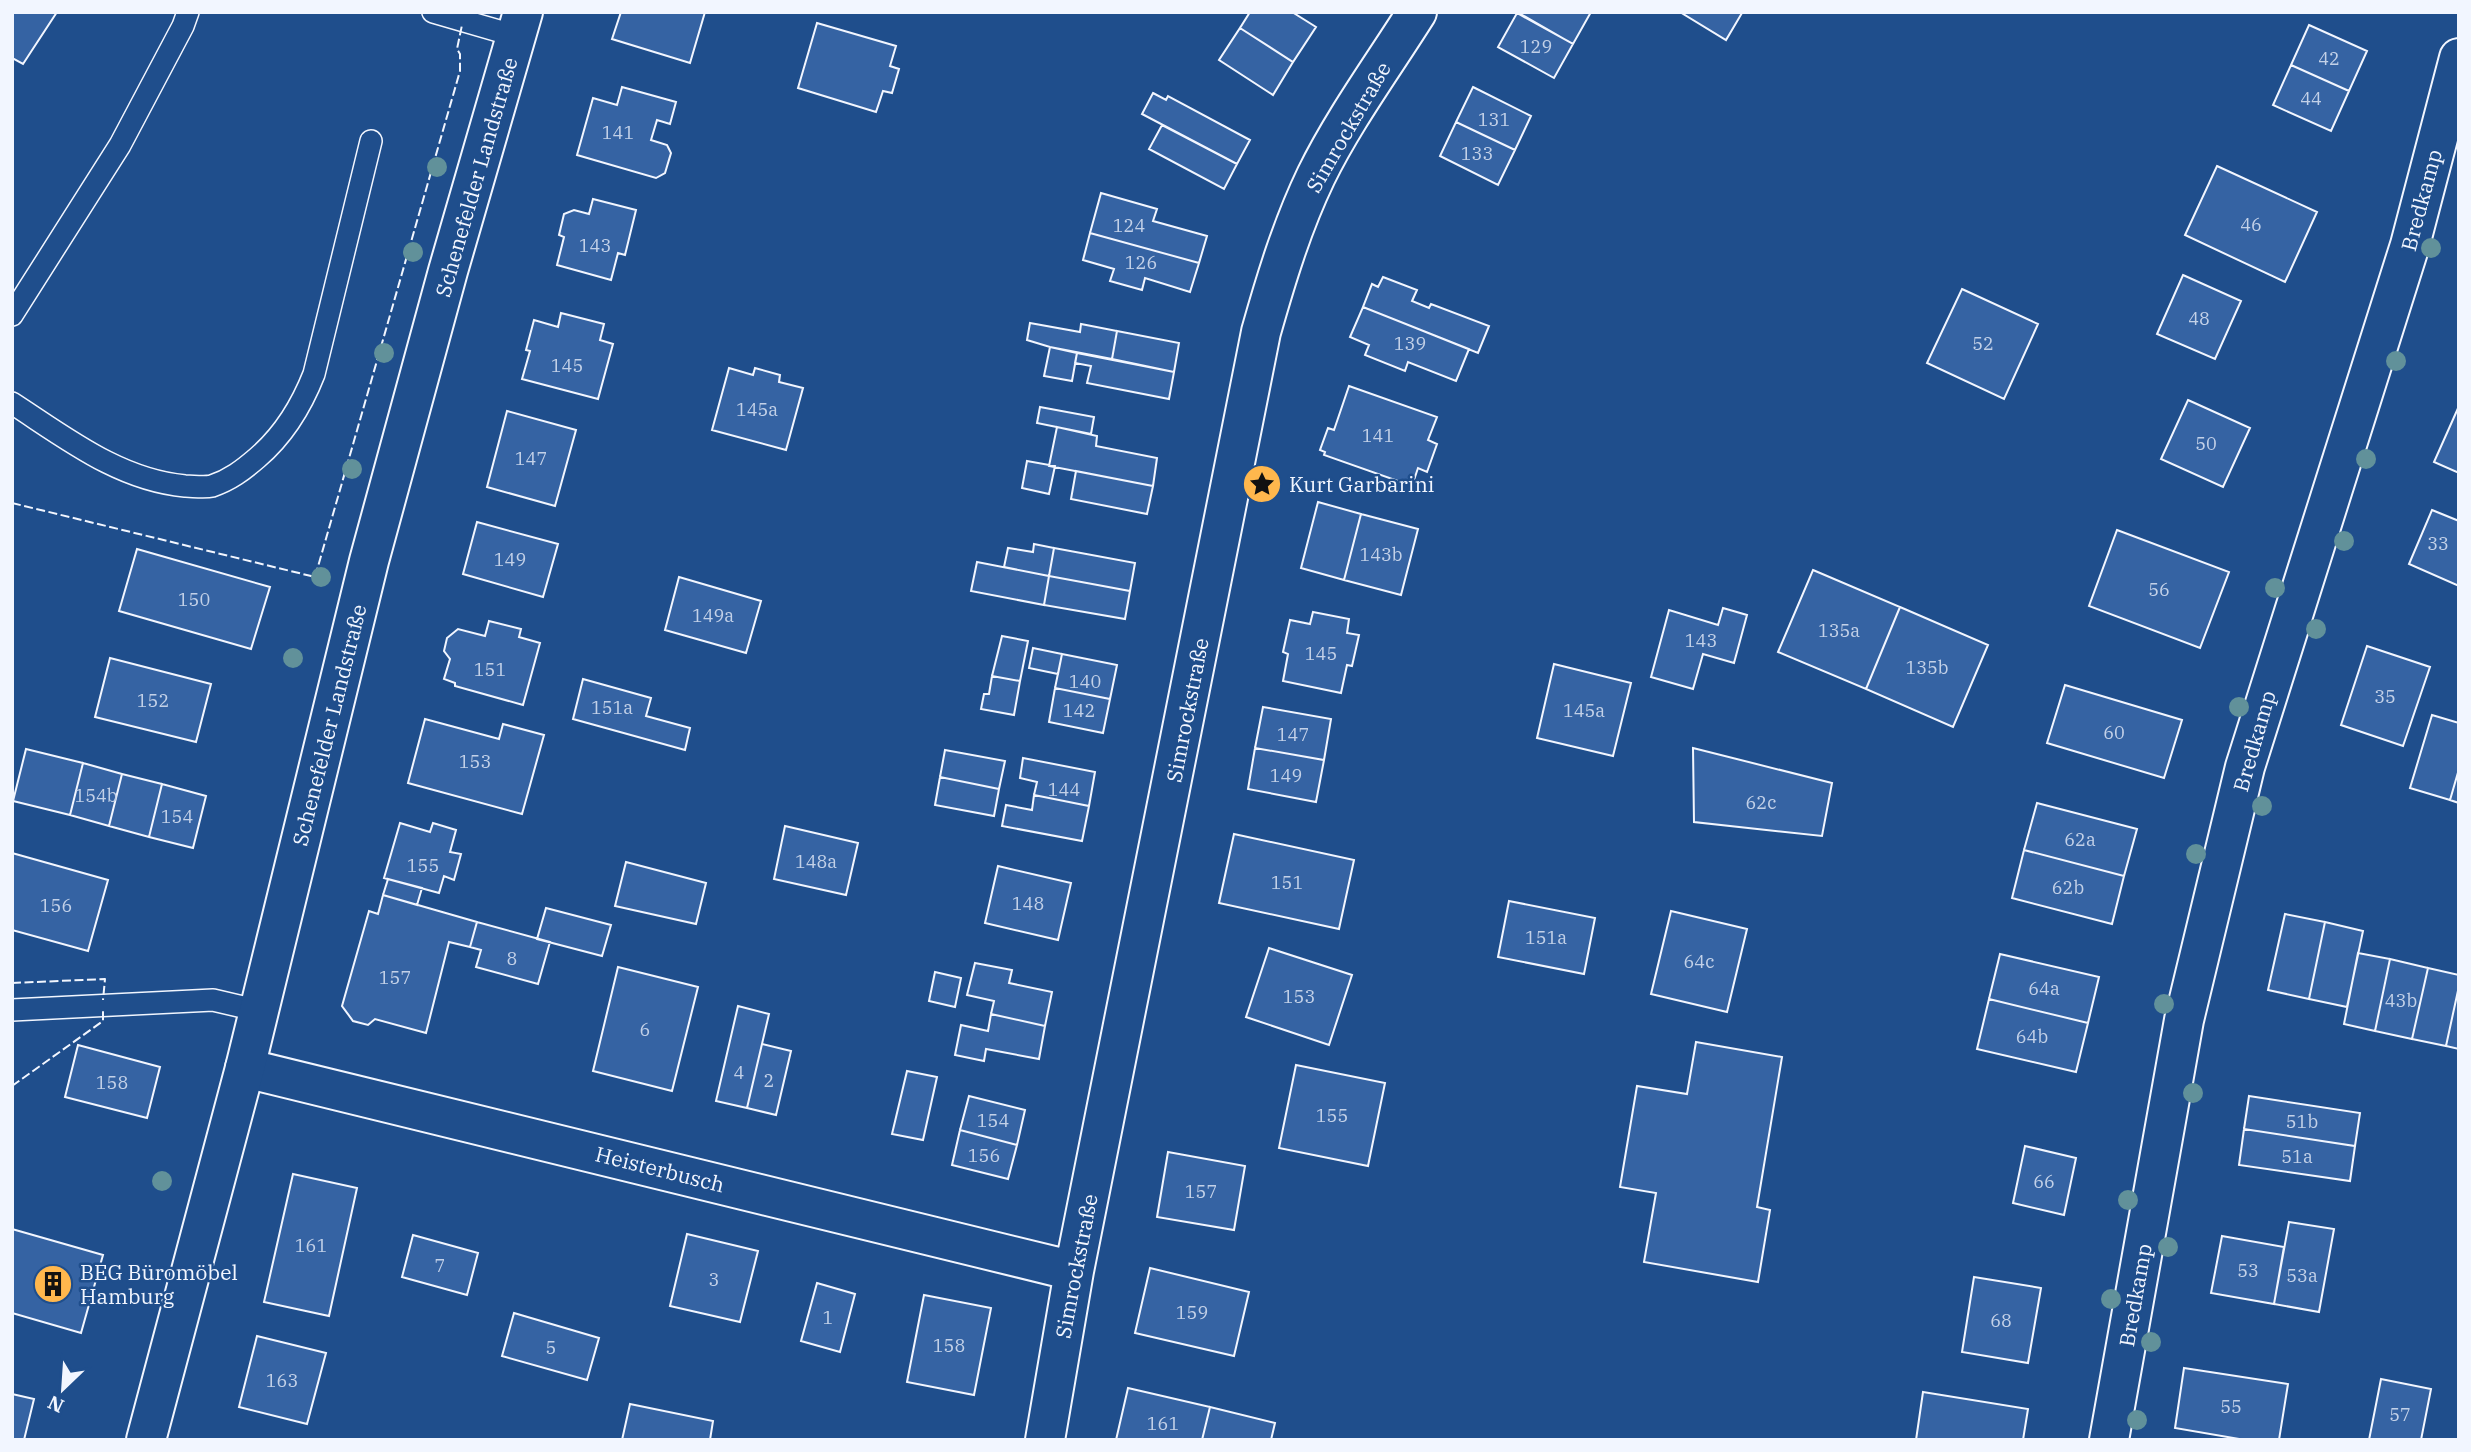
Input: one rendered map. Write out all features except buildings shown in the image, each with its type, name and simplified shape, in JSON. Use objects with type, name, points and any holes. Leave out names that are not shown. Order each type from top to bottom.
[{"type":"street","name":"Simrockstraße","points":[[1045,1440],[1074,1271],[1261,332],[1291,235],[1315,178],[1337,138],[1417,12]]},
{"type":"street","name":"Schenefelder Landstraße","points":[[146,1440],[260,1011],[369,561],[452,257],[520,24]]},
{"type":"street","name":"Bredkamp","points":[[2109,1440],[2184,1020],[2245,767],[2410,245],[2459,58]]},
{"type":"street","name":"Heisterbusch","points":[[245,1068],[1074,1271]]},
{"type":"lane","points":[[12,314],[120,145],[188,12]]},
{"type":"lane","points":[[433,12],[520,24]]},
{"type":"lane","points":[[12,403],[97,458],[159,483],[209,487],[235,476],[275,441],[302,404],[314,374],[371,141]]},
{"type":"lane","points":[[12,1010],[213,1000],[260,1011]]},
{"type":"fence","points":[[12,503],[315,577],[460,71],[460,54],[457,49],[462,25]]},
{"type":"fence","points":[[12,983],[105,979],[103,1000]]},
{"type":"fence","points":[[12,1086],[103,1021],[103,1010]]},
{"type":"place","name":"Kurt Garbarini","points":[[1262,484]]},
{"type":"place","name":"BEG Büromöbel Hamburg","points":[[53,1284]]}]
